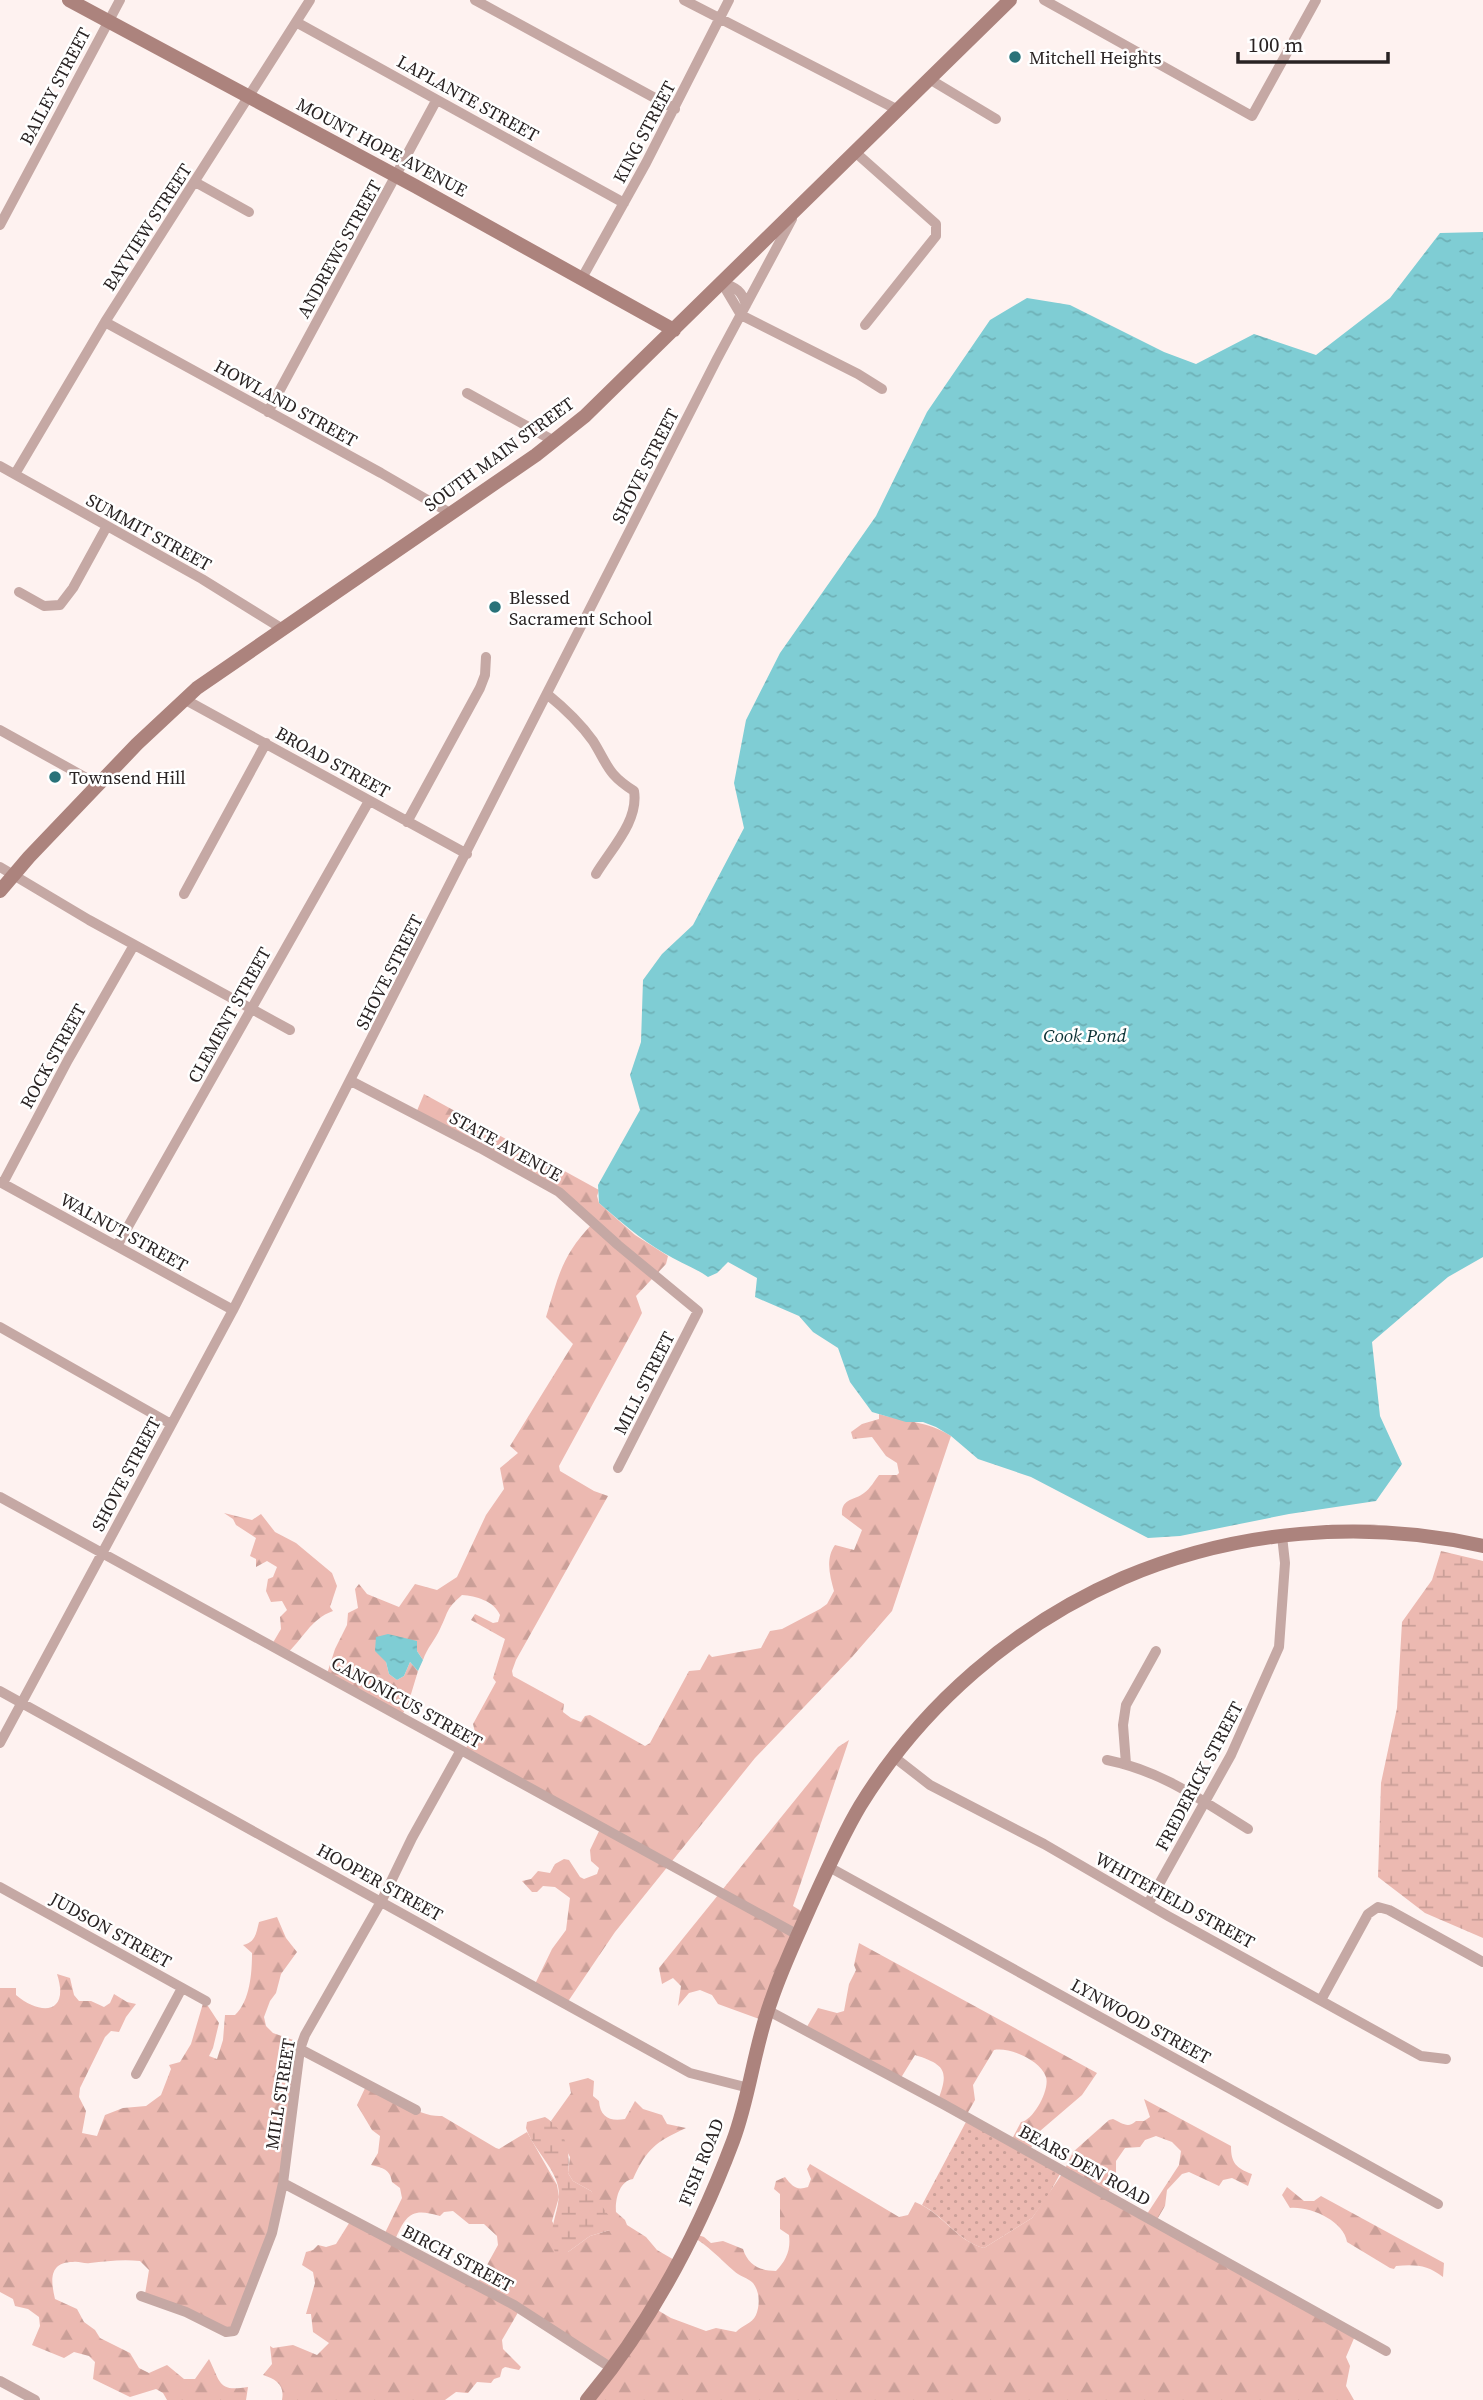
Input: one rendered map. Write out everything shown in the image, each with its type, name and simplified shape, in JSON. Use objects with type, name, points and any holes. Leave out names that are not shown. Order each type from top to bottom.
[{"type":"main road","name":"MOUNT HOPE AVENUE","points":[[69,0],[397,176],[674,330]]},
{"type":"main road","name":"SOUTH MAIN STREET","points":[[0,891],[6,871],[99,785],[184,699],[224,667],[554,441],[599,404],[1010,0]]},
{"type":"main road","name":"FISH ROAD","points":[[587,2400],[613,2369],[649,2317],[678,2263],[733,2141],[749,2088],[767,2010],[828,1867],[860,1806],[894,1757],[930,1713],[971,1674],[1005,1647],[1061,1609],[1117,1581],[1173,1559],[1230,1544],[1282,1536],[1373,1531],[1426,1535],[1483,1546]]},
{"type":"street","name":"BAILEY STREET","points":[[0,225],[120,0]]},
{"type":"street","name":"BAYVIEW STREET","points":[[15,474],[106,322],[310,0]]},
{"type":"street","points":[[475,0],[675,108]]},
{"type":"street","points":[[684,0],[898,110]]},
{"type":"street","name":"KING STREET","points":[[582,278],[675,108],[729,0]]},
{"type":"street","points":[[1044,0],[1252,116],[1315,0]]},
{"type":"street","name":"LAPLANTE STREET","points":[[296,22],[624,203]]},
{"type":"street","points":[[931,80],[996,119]]},
{"type":"street","name":"ANDREWS STREET","points":[[268,411],[436,101]]},
{"type":"street","points":[[855,152],[936,224],[936,236],[865,325]]},
{"type":"street","points":[[195,182],[249,212]]},
{"type":"street","name":"SHOVE STREET","points":[[0,1743],[233,1310],[796,210]]},
{"type":"street","points":[[722,283],[736,287],[743,295],[746,305]]},
{"type":"street","points":[[722,283],[741,315],[858,374],[882,389]]},
{"type":"street","name":"HOWLAND STREET","points":[[106,322],[450,513]]},
{"type":"street","points":[[467,393],[554,441]]},
{"type":"street","name":"SUMMIT STREET","points":[[0,466],[202,579],[281,628]]},
{"type":"street","points":[[19,592],[44,606],[60,606],[74,588],[107,526]]},
{"type":"street","points":[[408,822],[480,688],[485,675],[486,657]]},
{"type":"street","points":[[547,694],[588,735],[612,774],[634,790],[636,801],[627,823],[596,874]]},
{"type":"street","name":"BROAD STREET","points":[[184,699],[467,854]]},
{"type":"street","points":[[0,730],[99,785]]},
{"type":"street","points":[[184,894],[266,743]]},
{"type":"street","name":"CLEMENT STREET","points":[[117,1246],[369,800]]},
{"type":"street","points":[[6,871],[290,1030]]},
{"type":"street","name":"ROCK STREET","points":[[1,1182],[134,945]]},
{"type":"street","name":"STATE AVENUE","points":[[351,1081],[559,1192],[698,1311]]},
{"type":"street","name":"WALNUT STREET","points":[[1,1182],[233,1310]]},
{"type":"street","name":"MILL STREET","points":[[618,1468],[698,1311]]},
{"type":"street","points":[[0,1327],[171,1424]]},
{"type":"street","name":"CANONICUS STREET","points":[[0,1497],[798,1935]]},
{"type":"street","name":"FREDERICK STREET","points":[[1148,1904],[1231,1755],[1280,1641],[1285,1563],[1282,1536]]},
{"type":"street","points":[[1126,1763],[1123,1725],[1126,1705],[1156,1651]]},
{"type":"street","name":"HOOPER STREET","points":[[0,1691],[382,1900],[690,2073],[749,2088]]},
{"type":"street","name":"MILL STREET","points":[[141,2296],[186,2312],[226,2332],[234,2331],[272,2233],[283,2183],[300,2049],[313,2019],[382,1900],[412,1838],[461,1750]]},
{"type":"street","name":"WHITEFIELD STREET","points":[[894,1757],[930,1785],[1044,1844],[1422,2056],[1446,2059]]},
{"type":"street","points":[[1107,1760],[1126,1763],[1162,1776],[1248,1829]]},
{"type":"street","name":"LYNWOOD STREET","points":[[828,1867],[1438,2204]]},
{"type":"street","name":"JUDSON STREET","points":[[0,1887],[206,2001]]},
{"type":"street","points":[[1321,2000],[1368,1914],[1378,1907],[1389,1910],[1483,1962]]},
{"type":"street","points":[[136,2074],[182,1988]]},
{"type":"street","name":"BEARS DEN ROAD","points":[[767,2010],[943,2104],[1386,2351]]},
{"type":"street","points":[[300,2049],[416,2110]]},
{"type":"street","name":"BIRCH STREET","points":[[283,2183],[514,2305],[613,2369]]},
{"type":"street","points":[[0,2381],[35,2400]]},
{"type":"green space","points":[[424,1094],[599,1190],[599,1203],[635,1235],[668,1256],[666,1264],[636,1296],[642,1313],[559,1466],[560,1471],[608,1496],[512,1671],[513,1676],[564,1704],[563,1712],[571,1718],[581,1722],[585,1716],[590,1715],[645,1746],[650,1743],[689,1671],[700,1670],[709,1654],[712,1657],[761,1648],[770,1631],[782,1629],[827,1604],[834,1591],[829,1568],[832,1550],[835,1545],[854,1550],[862,1530],[842,1515],[844,1506],[866,1491],[879,1475],[899,1473],[897,1463],[886,1456],[872,1437],[853,1439],[851,1432],[862,1424],[879,1419],[879,1414],[925,1425],[951,1436],[892,1611],[852,1657],[755,1758],[615,1932],[567,2003],[535,1984],[552,1949],[566,1930],[570,1898],[555,1887],[543,1886],[537,1892],[532,1892],[522,1881],[531,1879],[538,1871],[550,1873],[555,1864],[564,1859],[569,1860],[584,1879],[597,1874],[599,1868],[591,1861],[590,1850],[600,1829],[466,1748],[475,1732],[473,1724],[496,1682],[493,1678],[505,1639],[471,1620],[475,1614],[493,1623],[498,1622],[500,1615],[497,1610],[484,1600],[462,1595],[450,1608],[423,1660],[417,1651],[386,1662],[389,1674],[397,1680],[404,1676],[410,1662],[418,1671],[401,1717],[326,1677],[335,1649],[347,1625],[348,1613],[358,1608],[355,1589],[359,1584],[367,1594],[399,1607],[415,1584],[437,1590],[457,1577],[486,1515],[504,1489],[500,1468],[518,1453],[510,1446],[573,1344],[546,1317],[567,1257],[592,1224],[559,1190],[416,1113]]},
{"type":"green space","points":[[224,1513],[252,1520],[261,1514],[275,1532],[296,1543],[332,1573],[337,1586],[330,1607],[333,1611],[312,1624],[285,1655],[271,1646],[281,1629],[280,1617],[287,1610],[282,1601],[271,1602],[266,1591],[268,1579],[273,1577],[277,1567],[267,1561],[256,1567],[256,1559],[250,1556],[256,1538]]},
{"type":"green space","points":[[1441,1551],[1483,1561],[1483,1938],[1425,1913],[1378,1877],[1381,1783],[1397,1708],[1402,1622],[1432,1580]]},
{"type":"green space","points":[[849,1740],[793,1906],[806,1914],[765,2021],[718,2004],[712,1995],[700,1990],[689,1993],[678,2006],[681,1986],[673,1978],[662,1984],[659,1968],[838,1747]]},
{"type":"green space","points":[[277,1917],[286,1938],[297,1952],[281,1974],[276,1993],[264,2017],[266,2026],[273,2033],[302,2043],[275,2220],[232,2330],[145,2294],[149,2270],[140,2261],[65,2263],[55,2269],[52,2280],[55,2299],[77,2309],[84,2322],[95,2330],[100,2338],[130,2353],[139,2368],[149,2373],[167,2365],[184,2379],[195,2379],[209,2359],[219,2380],[226,2387],[248,2387],[246,2400],[167,2400],[163,2393],[156,2389],[130,2397],[93,2379],[95,2362],[89,2356],[74,2352],[64,2358],[32,2345],[40,2326],[39,2317],[28,2309],[15,2306],[13,2299],[0,2292],[0,1988],[16,1988],[16,1995],[25,2002],[43,2008],[51,2007],[60,1997],[57,1974],[70,1978],[74,1995],[79,2001],[91,2001],[104,2007],[110,2003],[114,1994],[136,2004],[119,2032],[111,2031],[105,2037],[80,2088],[79,2097],[86,2111],[82,2133],[97,2136],[105,2115],[123,2108],[146,2106],[161,2095],[171,2069],[169,2065],[180,2062],[191,2044],[204,2000],[219,2023],[209,2056],[217,2059],[223,2040],[225,2015],[235,2015],[240,2009],[249,1986],[252,1953],[243,1945],[253,1939],[259,1922]]},
{"type":"green space","points":[[859,1943],[1097,2073],[1082,2095],[1040,2131],[1031,2148],[1012,2139],[1021,2122],[1031,2116],[1040,2103],[1047,2082],[1038,2065],[1024,2056],[994,2050],[973,2085],[975,2100],[967,2114],[937,2103],[944,2077],[943,2071],[934,2062],[915,2055],[899,2081],[805,2030],[818,2008],[837,2013],[844,2011],[849,1984],[856,1970],[854,1965]]},
{"type":"green space","points":[[588,2078],[594,2081],[593,2096],[599,2101],[601,2111],[610,2119],[625,2119],[635,2101],[643,2109],[662,2115],[667,2124],[686,2128],[660,2142],[648,2153],[633,2179],[621,2187],[616,2212],[657,2250],[676,2261],[654,2308],[671,2318],[706,2331],[716,2328],[736,2332],[756,2315],[759,2299],[757,2290],[751,2281],[736,2273],[709,2248],[691,2236],[692,2233],[711,2243],[723,2241],[743,2249],[755,2266],[776,2271],[787,2255],[789,2235],[780,2229],[780,2194],[774,2189],[776,2181],[785,2177],[795,2187],[808,2187],[811,2179],[807,2169],[810,2164],[899,2217],[908,2215],[915,2202],[934,2213],[965,2239],[984,2248],[1032,2218],[1064,2171],[1073,2152],[1109,2120],[1128,2125],[1150,2117],[1144,2099],[1231,2146],[1236,2164],[1252,2174],[1248,2186],[1232,2178],[1223,2180],[1219,2186],[1189,2172],[1182,2174],[1167,2190],[1165,2206],[1155,2223],[1355,2336],[1346,2357],[1350,2366],[1346,2386],[1354,2400],[587,2400],[611,2371],[520,2309],[502,2340],[503,2349],[521,2367],[519,2370],[505,2367],[500,2377],[491,2383],[477,2382],[468,2393],[456,2392],[445,2400],[282,2400],[282,2390],[278,2383],[263,2375],[272,2364],[270,2346],[273,2348],[293,2345],[317,2355],[329,2343],[313,2332],[311,2314],[306,2314],[315,2283],[313,2272],[302,2265],[306,2252],[318,2245],[326,2247],[336,2244],[351,2220],[384,2235],[402,2198],[400,2188],[392,2182],[388,2172],[371,2165],[378,2153],[380,2136],[372,2130],[357,2105],[367,2084],[414,2109],[442,2116],[499,2149],[527,2132],[557,2185],[559,2197],[552,2221],[568,2252],[590,2236],[610,2230],[591,2191],[573,2181],[568,2173],[570,2157],[551,2121],[571,2093],[569,2083]],"holes":[[[1156,2136],[1172,2142],[1181,2151],[1179,2165],[1145,2217],[1106,2196],[1116,2178],[1116,2161],[1125,2148],[1140,2147],[1145,2140]],[[453,2211],[469,2224],[484,2224],[497,2236],[498,2245],[477,2283],[395,2240],[411,2215],[422,2212],[440,2216],[444,2212]]]},
{"type":"green space","points":[[545,2117],[562,2134],[567,2149],[568,2173],[573,2181],[591,2191],[614,2223],[610,2230],[590,2236],[561,2254],[555,2252],[552,2243],[558,2186],[526,2128],[527,2122]]},
{"type":"green space","points":[[967,2120],[1061,2172],[1032,2218],[984,2248],[959,2235],[922,2205]]},
{"type":"green space","points":[[1287,2187],[1304,2201],[1314,2201],[1321,2196],[1444,2263],[1443,2277],[1421,2266],[1403,2265],[1390,2268],[1347,2242],[1340,2228],[1325,2216],[1290,2208],[1282,2195]]},
{"type":"water","name":"Cook Pond","points":[[1483,232],[1483,1257],[1448,1277],[1372,1342],[1380,1416],[1402,1464],[1376,1501],[1289,1514],[1180,1536],[1148,1538],[1031,1477],[978,1459],[936,1427],[872,1412],[850,1382],[838,1348],[813,1332],[799,1316],[755,1297],[757,1278],[728,1262],[717,1273],[708,1277],[647,1242],[599,1203],[598,1185],[640,1110],[630,1075],[641,1042],[643,980],[662,954],[693,925],[744,828],[734,783],[746,720],[780,653],[876,516],[927,412],[990,320],[1027,298],[1070,305],[1164,352],[1196,364],[1254,334],[1316,355],[1390,298],[1440,233]]},
{"type":"water","points":[[388,1634],[417,1641],[417,1651],[423,1660],[418,1671],[410,1662],[404,1676],[397,1680],[389,1674],[386,1662],[375,1651],[376,1637]]},
{"type":"place","name":"Mitchell Heights","points":[[1015,57]]},
{"type":"place","name":"Blessed Sacrament School","points":[[495,607]]},
{"type":"place","name":"Townsend Hill","points":[[55,777]]}]
